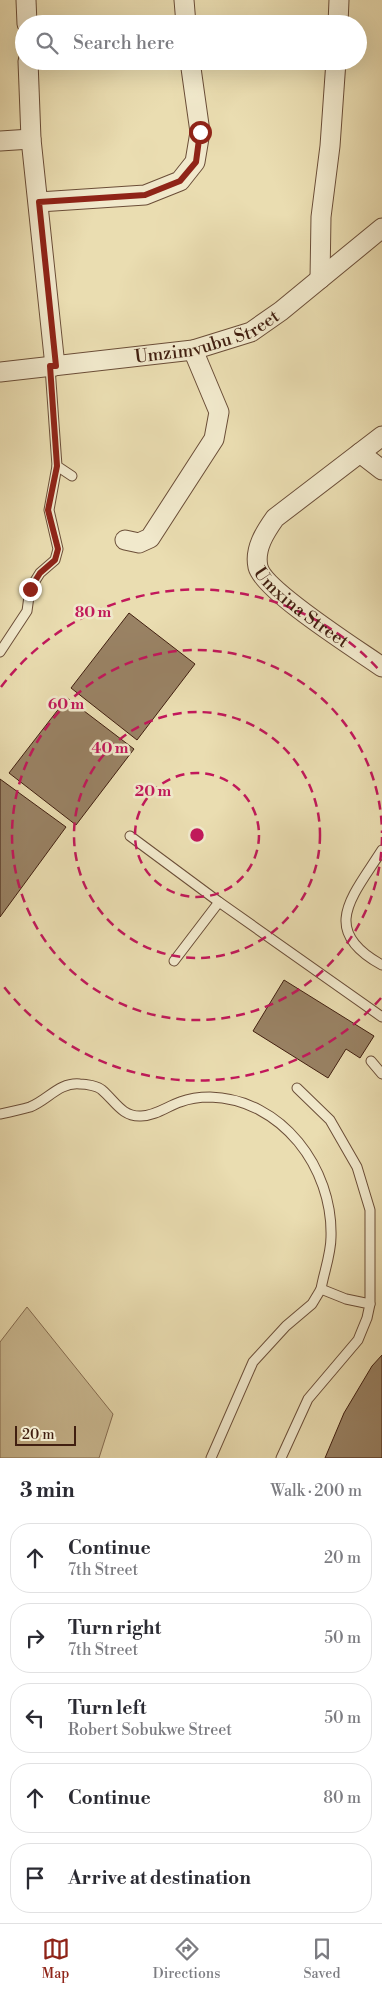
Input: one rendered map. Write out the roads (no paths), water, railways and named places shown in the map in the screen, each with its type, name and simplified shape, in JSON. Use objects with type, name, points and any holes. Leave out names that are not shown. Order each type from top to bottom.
[{"type":"street","points":[[26,0],[27,15]]},
{"type":"street","points":[[184,0],[185,15]]},
{"type":"street","points":[[338,15],[339,0]]},
{"type":"street","points":[[28,70],[31,139],[39,202],[53,366]]},
{"type":"street","points":[[39,202],[145,195],[180,181],[196,162],[200,132],[191,70]]},
{"type":"street","points":[[320,279],[321,217],[330,146],[335,70]]},
{"type":"street","points":[[0,141],[31,139]]},
{"type":"street","name":"Umzimvubu Street","points":[[0,372],[193,350],[251,332],[281,311],[382,228]]},
{"type":"street","points":[[125,540],[139,543],[150,538],[214,438],[219,412],[193,350]]},
{"type":"street","name":"Umxina Street","points":[[382,436],[275,518],[264,534],[257,557],[263,578],[305,614],[382,667]]},
{"type":"street","points":[[360,453],[382,470]]},
{"type":"lane","points":[[0,652],[27,611],[30,589],[40,573],[55,560],[58,549],[48,510],[57,466],[53,366]]},
{"type":"lane","points":[[57,466],[72,476]]},
{"type":"lane","points":[[130,836],[219,902],[382,1017]]},
{"type":"lane","points":[[382,850],[354,894],[345,920],[347,933],[353,944],[368,958],[382,965]]},
{"type":"lane","points":[[174,961],[219,902]]},
{"type":"lane","points":[[370,1061],[382,1074]]},
{"type":"lane","points":[[0,1114],[30,1107],[60,1087],[79,1084],[101,1088],[116,1106],[129,1115],[142,1116],[182,1101],[209,1097],[233,1100],[267,1114],[287,1128],[304,1149],[318,1171],[326,1193],[330,1215],[331,1239],[321,1289],[312,1304],[286,1326],[253,1362],[211,1458]]},
{"type":"lane","points":[[281,1458],[308,1399],[358,1340],[367,1318],[370,1304],[370,1210],[357,1167],[330,1120],[297,1088]]},
{"type":"lane","points":[[321,1289],[346,1299],[370,1304]]}]
